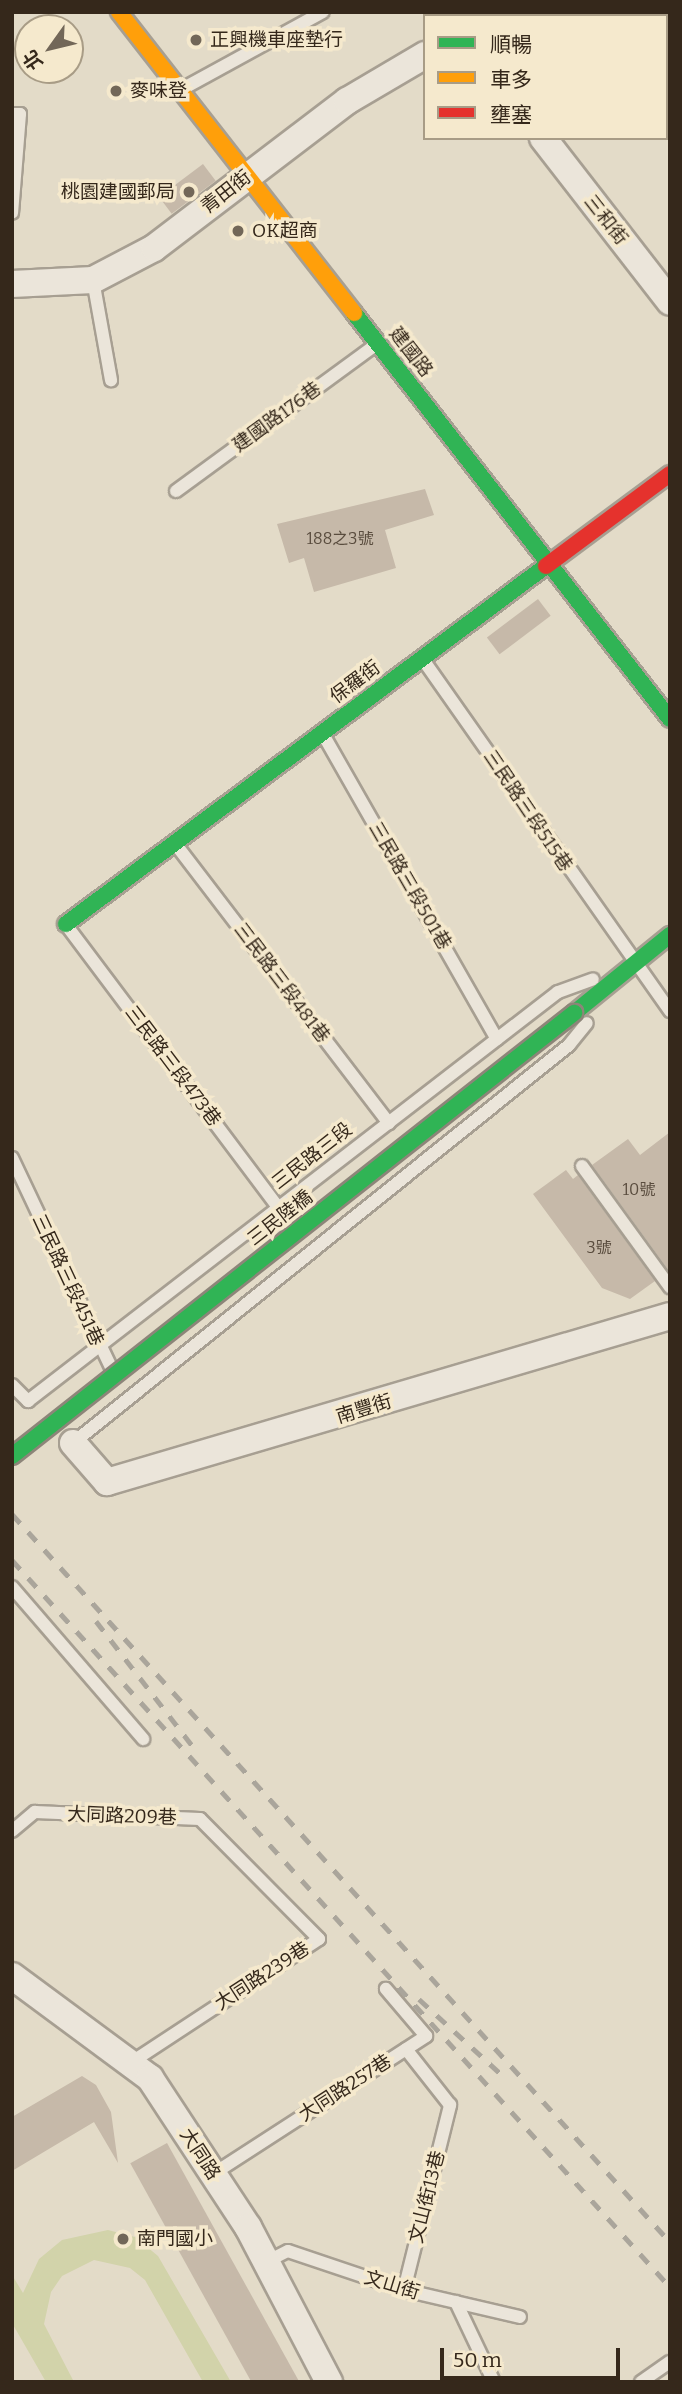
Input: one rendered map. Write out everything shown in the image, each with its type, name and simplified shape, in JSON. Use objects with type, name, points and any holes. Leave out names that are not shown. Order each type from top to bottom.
[{"type":"street","name":"建國路","points":[[119,12],[670,719]]},
{"type":"street","name":"青田街","points":[[12,284],[93,280],[154,248],[347,101],[423,56]]},
{"type":"street","name":"三和街","points":[[545,140],[670,302]]},
{"type":"street","name":"保羅街","points":[[66,924],[422,657],[551,566],[670,474]]},
{"type":"street","name":"三民路三段","points":[[574,1013],[670,935]]},
{"type":"street","name":"三民陸橋","points":[[12,1456],[574,1013]]},
{"type":"street","name":"南豐街","points":[[73,1443],[107,1482],[670,1315]]},
{"type":"street","name":"大同路","points":[[12,1976],[132,2062],[150,2078],[268,2261],[329,2382]]},
{"type":"lane","points":[[181,90],[323,12]]},
{"type":"lane","points":[[12,114],[20,114],[12,213]]},
{"type":"lane","points":[[93,280],[111,380]]},
{"type":"lane","name":"建國路176巷","points":[[176,491],[378,343]]},
{"type":"lane","name":"三民路三段515巷","points":[[422,657],[633,965],[670,1011]]},
{"type":"lane","name":"三民路三段501巷","points":[[322,733],[497,1039]]},
{"type":"lane","name":"三民路三段481巷","points":[[175,843],[389,1123]]},
{"type":"lane","name":"三民路三段473巷","points":[[66,924],[279,1208]]},
{"type":"lane","name":"三民路三段","points":[[12,1384],[28,1401],[558,992],[633,965]]},
{"type":"lane","name":"三民路三段","points":[[73,1443],[569,1045],[633,965]]},
{"type":"lane","name":"三民路三段451巷","points":[[12,1158],[99,1347],[128,1399]]},
{"type":"lane","points":[[582,1166],[670,1287]]},
{"type":"lane","points":[[12,1587],[143,1739]]},
{"type":"lane","name":"大同路209巷","points":[[12,1831],[35,1812],[200,1819],[258,1876]]},
{"type":"lane","name":"大同路239巷","points":[[132,2062],[319,1939],[258,1876]]},
{"type":"lane","name":"大同路257巷","points":[[213,2174],[426,2036],[386,1989]]},
{"type":"lane","name":"文山街13巷","points":[[404,2290],[450,2105],[406,2049]]},
{"type":"lane","name":"文山街","points":[[268,2261],[288,2251],[404,2290],[520,2317]]},
{"type":"lane","points":[[456,2302],[494,2382]]},
{"type":"lane","points":[[641,2382],[670,2362]]},
{"type":"green space","points":[[108,2230],[135,2237],[158,2256],[231,2382],[203,2382],[145,2280],[130,2268],[94,2260],[62,2276],[51,2292],[44,2324],[74,2382],[46,2382],[12,2323],[12,2275],[23,2293],[39,2259],[62,2240]]},
{"type":"building","name":"桃園建國郵局","points":[[203,164],[216,181],[172,214],[159,197]]},
{"type":"building","points":[[425,489],[434,515],[385,530],[396,568],[314,592],[304,558],[289,563],[277,524]]},
{"type":"building","points":[[538,599],[551,616],[500,654],[487,638]]},
{"type":"building","points":[[670,1132],[669,1271],[592,1165],[628,1139],[640,1155]]},
{"type":"building","points":[[566,1170],[573,1179],[578,1175],[655,1281],[630,1299],[602,1288],[533,1194]]},
{"type":"building","points":[[82,2076],[96,2085],[111,2112],[118,2163],[94,2122],[12,2171],[12,2117]]},
{"type":"building","points":[[167,2143],[299,2382],[251,2382],[130,2163]]},
{"type":"railway","points":[[12,1514],[670,2242]]},
{"type":"railway","points":[[12,1560],[670,2287]]},
{"type":"railway","points":[[96,1621],[195,1749]]},
{"type":"railway","points":[[419,1999],[504,2077]]},
{"type":"traffic: fast","points":[[354,313],[670,719]]},
{"type":"traffic: fast","points":[[66,924],[546,566]]},
{"type":"traffic: fast","points":[[574,1013],[670,935]]},
{"type":"traffic: fast","points":[[12,1456],[574,1013]]},
{"type":"traffic: slow","points":[[119,12],[354,313]]},
{"type":"traffic: jam","points":[[546,566],[670,474]]},
{"type":"place","name":"正興機車座墊行","points":[[196,40]]},
{"type":"place","name":"麥味登","points":[[116,91]]},
{"type":"place","name":"桃園建國郵局","points":[[189,192]]},
{"type":"place","name":"OK超商","points":[[238,231]]},
{"type":"place","name":"南門國小","points":[[123,2239]]}]
